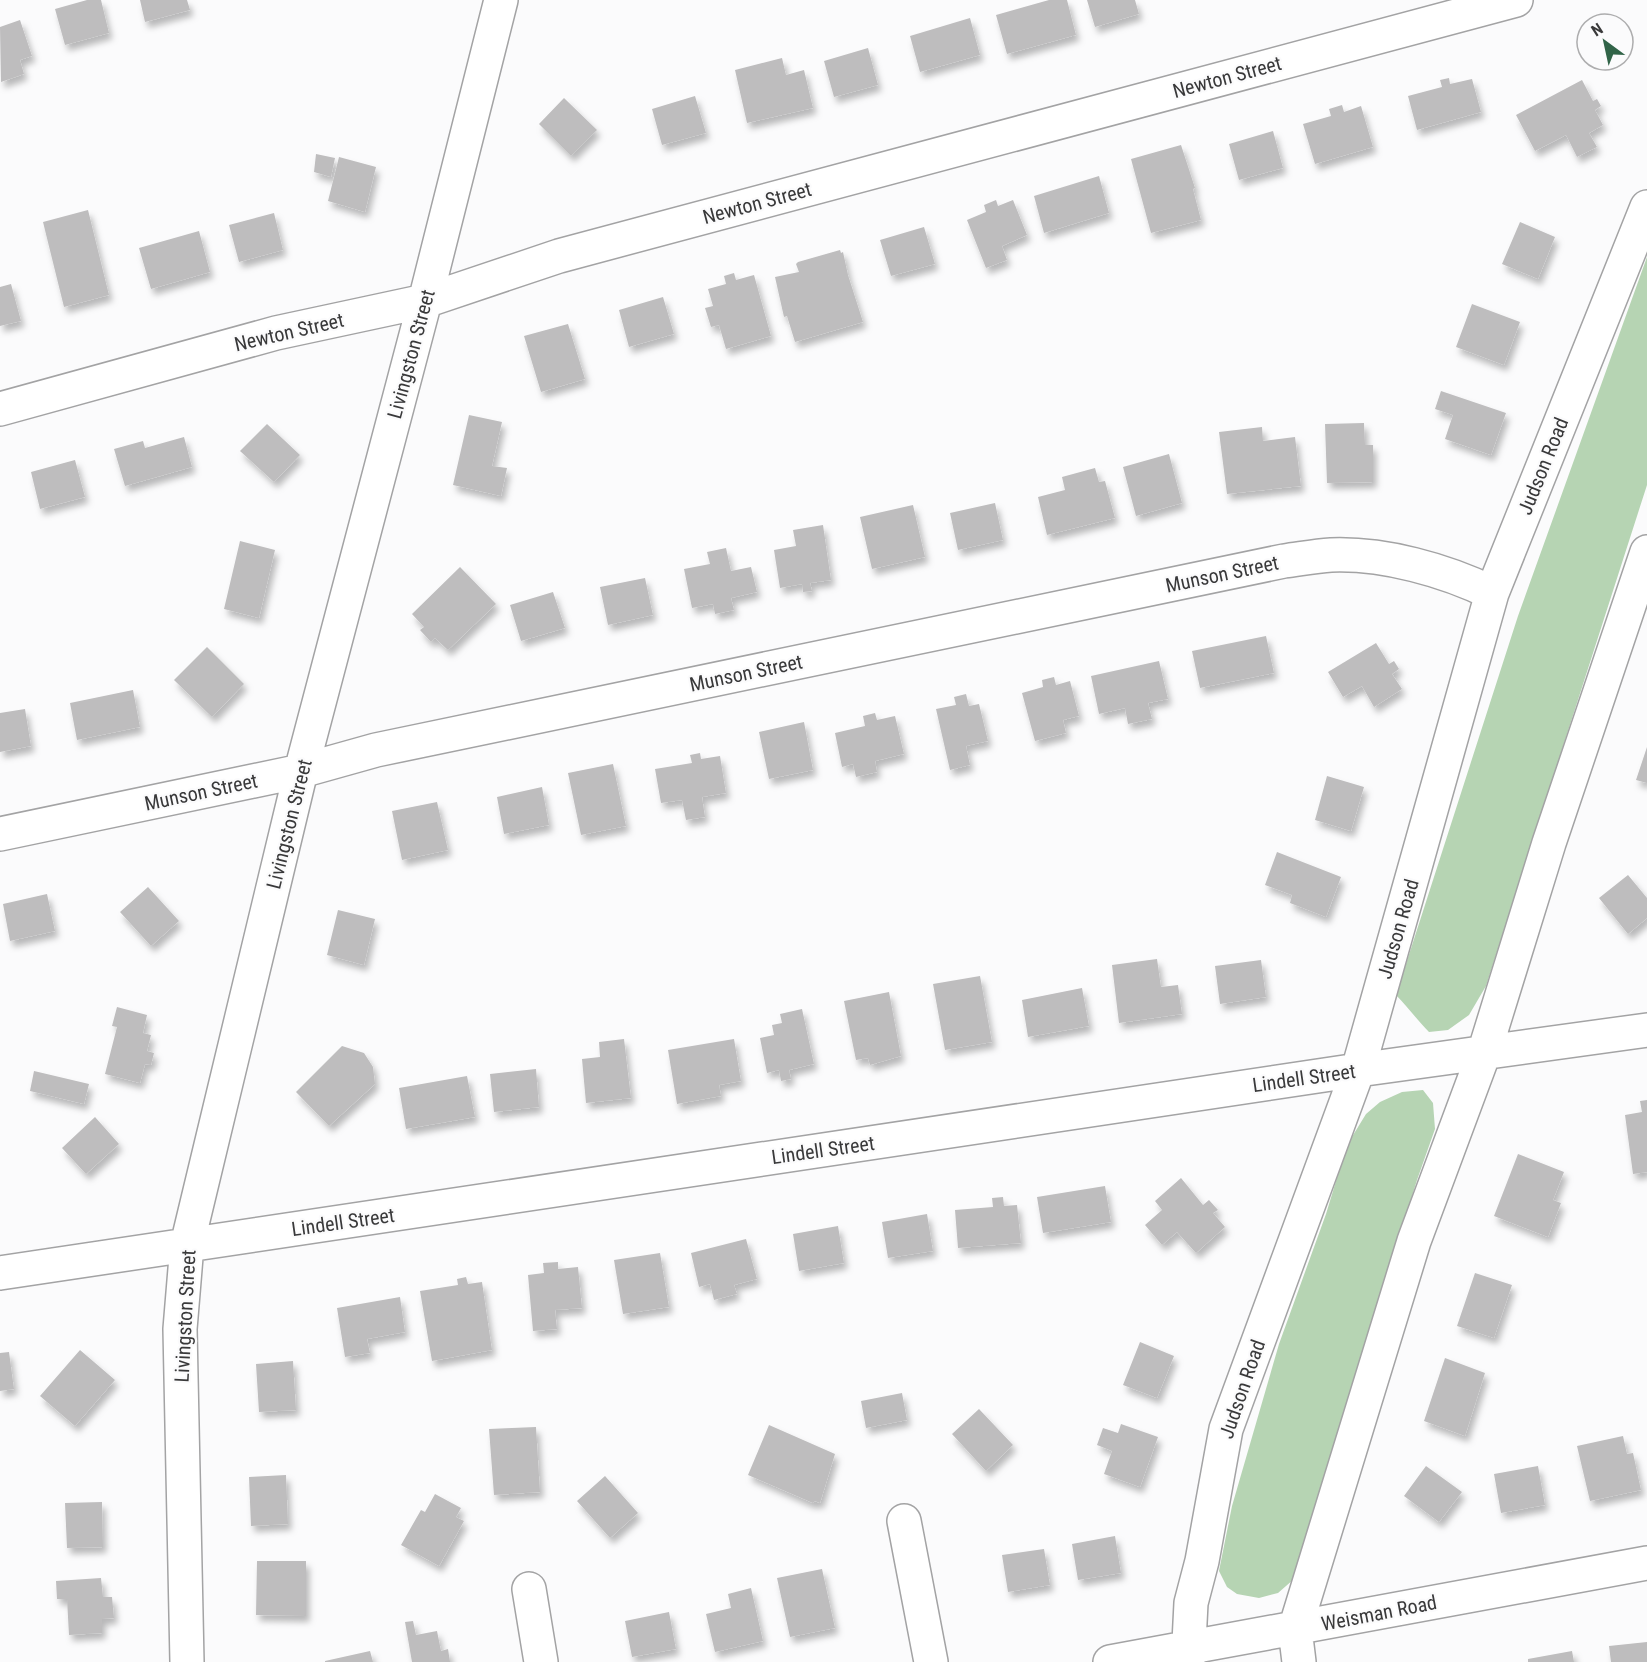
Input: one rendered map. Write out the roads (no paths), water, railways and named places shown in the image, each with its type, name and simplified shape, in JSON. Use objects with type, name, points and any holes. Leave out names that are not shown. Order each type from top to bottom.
[{"type":"street","name":"Livingston Street","points":[[187,1662],[180,1329],[187,1245],[301,771],[425,301],[501,0]]},
{"type":"street","name":"Newton Street","points":[[0,409],[276,333],[425,301],[559,256],[1516,0]]},
{"type":"street","name":"Judson Road","points":[[1188,1655],[1191,1603],[1202,1561],[1226,1429],[1358,1070],[1492,593],[1647,207]]},
{"type":"street","points":[[1299,1662],[1296,1629],[1414,1241],[1484,1053],[1549,843],[1647,552]]},
{"type":"street","name":"Munson Street","points":[[0,834],[301,771],[376,750],[1284,561],[1330,555],[1357,555],[1430,568],[1492,593]]},
{"type":"street","name":"Lindell Street","points":[[0,1273],[1358,1070],[1647,1030]]},
{"type":"street","points":[[904,1521],[930,1662]]},
{"type":"street","name":"Weisman Road","points":[[1110,1662],[1188,1655],[1296,1629],[1647,1563]]},
{"type":"street","points":[[529,1589],[541,1662]]}]
